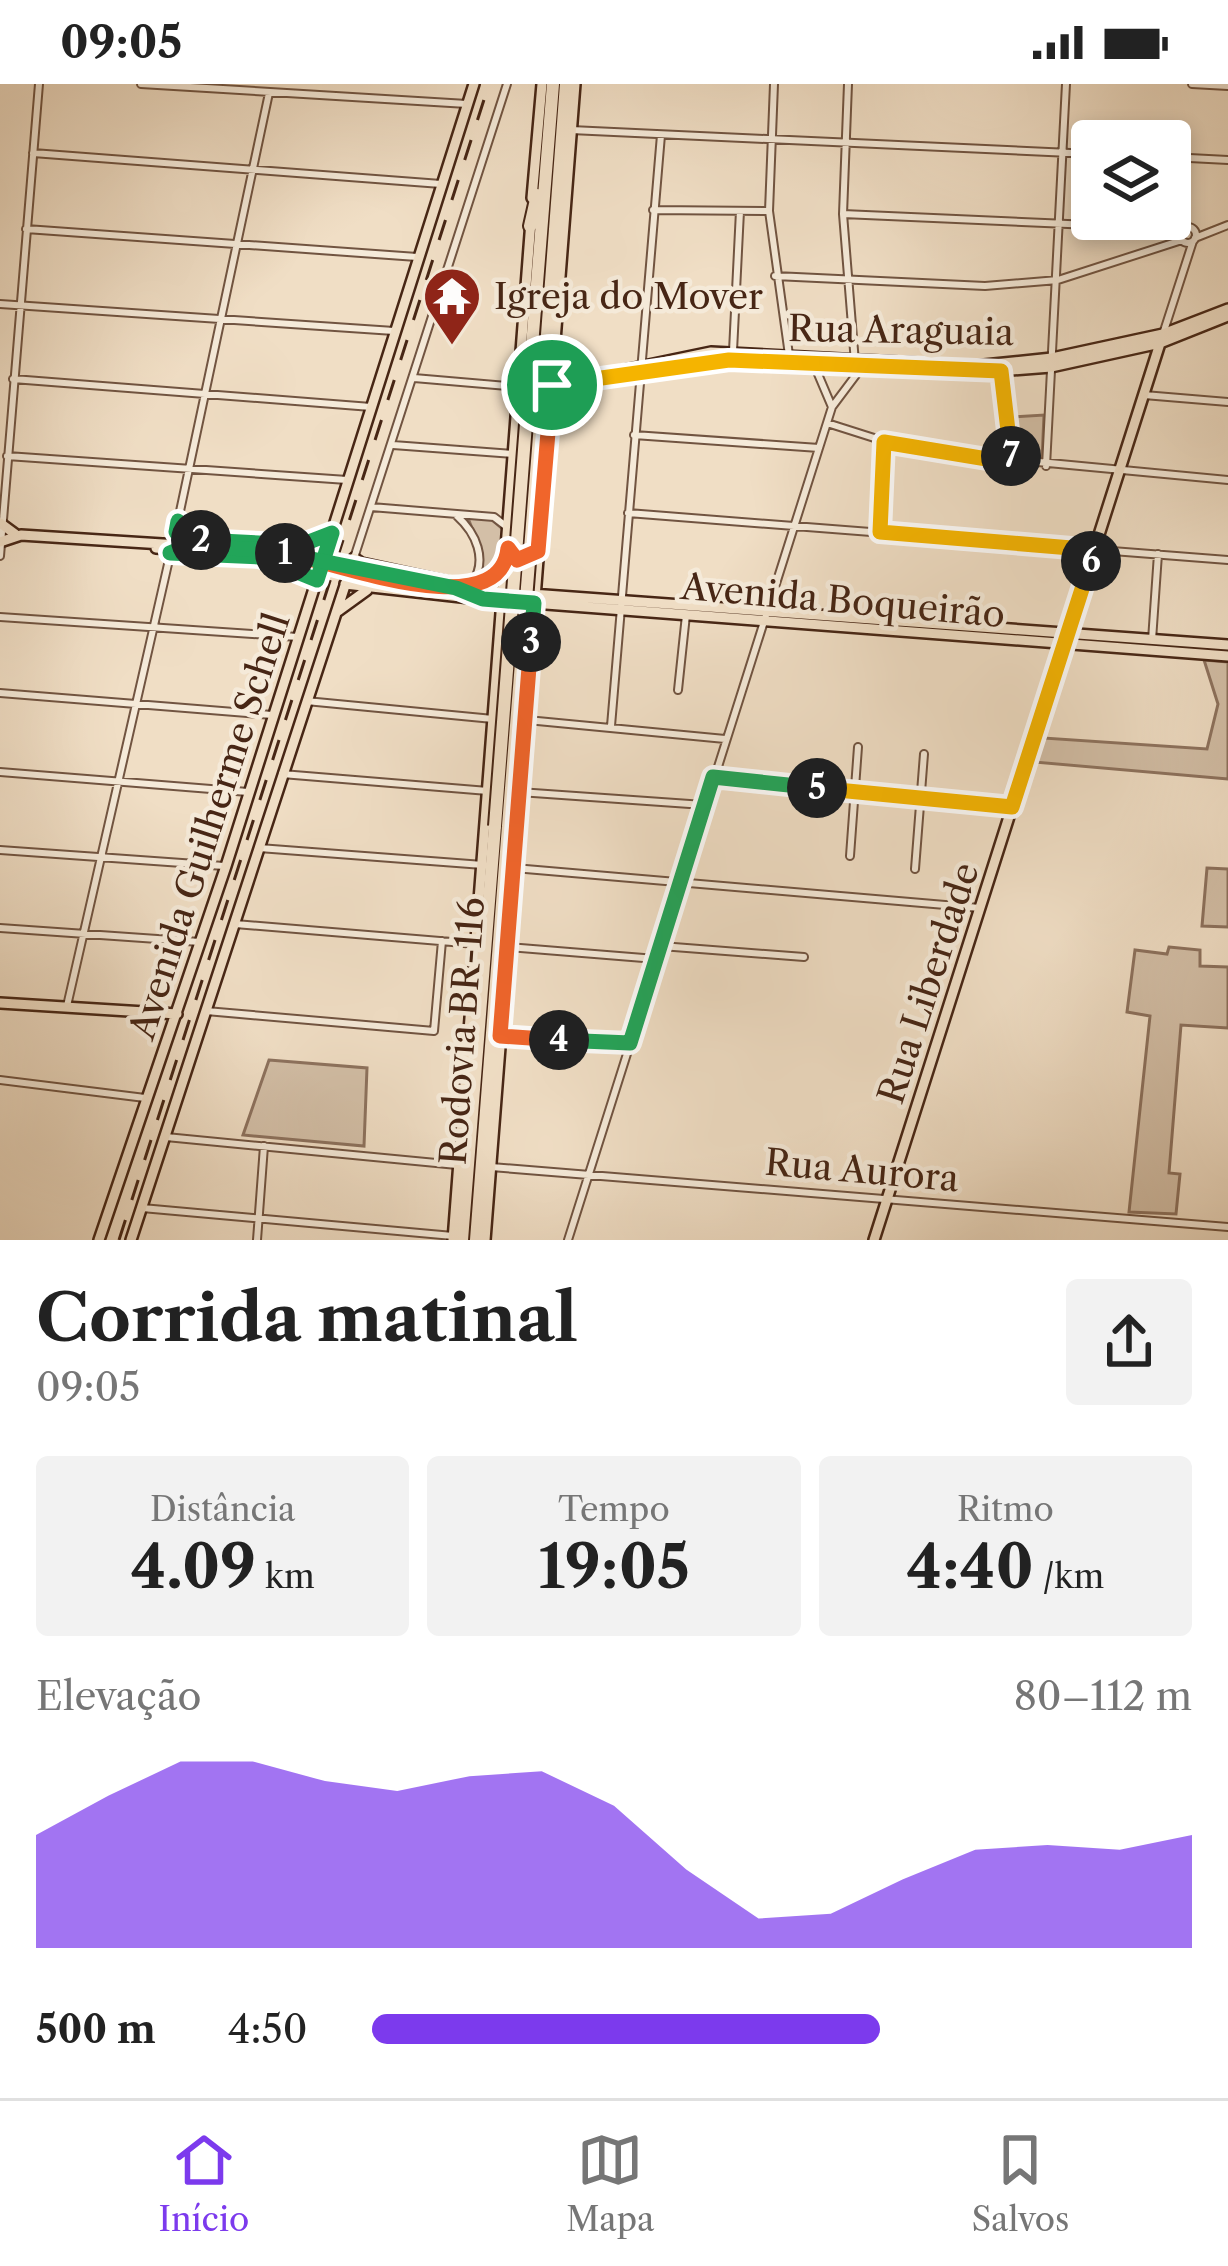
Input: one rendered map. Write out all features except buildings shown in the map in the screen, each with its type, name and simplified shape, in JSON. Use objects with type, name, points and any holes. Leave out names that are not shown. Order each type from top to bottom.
[{"type":"highway","points":[[539,347],[553,84]]},
{"type":"highway","points":[[539,347],[570,84]]},
{"type":"highway","points":[[564,137],[568,173]]},
{"type":"highway","points":[[530,226],[547,153]]},
{"type":"highway","name":"Rodovia BR-116","points":[[476,1240],[476,1134],[539,347]]},
{"type":"highway","points":[[465,1082],[476,1134]]},
{"type":"highway","points":[[476,1134],[496,1086]]},
{"type":"highway","name":"Rodovia BR-116","points":[[456,1239],[476,1134]]},
{"type":"main road","name":"Avenida Guilherme Schell","points":[[99,1240],[226,866],[473,84]]},
{"type":"main road","points":[[456,1239],[457,1166],[542,84]]},
{"type":"main road","points":[[485,1240],[568,173]]},
{"type":"main road","name":"Rua Araguaia","points":[[552,385],[733,352],[855,367],[1001,371],[1161,338],[1228,313]]},
{"type":"main road","name":"Rua Liberdade","points":[[874,1240],[1161,338]]},
{"type":"main road","name":"Rua Araguaia","points":[[640,370],[729,360],[794,360]]},
{"type":"main road","name":"Rua Araguaia","points":[[855,367],[1051,362]]},
{"type":"main road","points":[[1,524],[21,536]]},
{"type":"main road","points":[[1,542],[21,536],[133,542],[170,553],[260,557],[317,580]]},
{"type":"main road","name":"Avenida Boqueirão","points":[[133,542],[267,550],[534,603],[620,604],[1228,656]]},
{"type":"main road","points":[[507,554],[519,561],[538,551]]},
{"type":"main road","points":[[538,551],[545,578],[565,593]]},
{"type":"main road","points":[[131,1240],[356,560],[463,587],[495,575],[507,554]]},
{"type":"main road","points":[[345,584],[486,600],[503,615]]},
{"type":"main road","name":"Avenida Boqueirão","points":[[463,587],[486,600],[535,590],[686,615],[766,616]]},
{"type":"main road","points":[[335,616],[367,590]]},
{"type":"main road","points":[[533,616],[549,604]]},
{"type":"main road","points":[[501,641],[519,631],[531,644]]},
{"type":"main road","name":"Avenida Boqueirão","points":[[1066,639],[1228,645]]},
{"type":"main road","points":[[0,1004],[177,1014]]},
{"type":"street","points":[[0,556],[39,84]]},
{"type":"street","points":[[141,84],[467,104]]},
{"type":"street","points":[[356,560],[507,84]]},
{"type":"street","points":[[775,84],[769,212],[776,276],[794,360]]},
{"type":"street","points":[[568,1240],[832,407],[855,367],[843,214],[848,84]]},
{"type":"street","points":[[1046,466],[1066,84]]},
{"type":"street","points":[[1192,84],[1228,86]]},
{"type":"street","points":[[67,1008],[170,553],[190,546],[176,532],[268,93]]},
{"type":"street","points":[[564,137],[661,134],[1071,153]]},
{"type":"street","points":[[611,726],[661,134]]},
{"type":"street","points":[[33,154],[441,184]]},
{"type":"street","points":[[1191,158],[1228,160]]},
{"type":"street","points":[[653,210],[769,212]]},
{"type":"street","points":[[733,352],[740,211]]},
{"type":"street","points":[[843,214],[1071,224]]},
{"type":"street","points":[[1191,238],[1228,225]]},
{"type":"street","points":[[26,230],[418,257]]},
{"type":"street","points":[[776,276],[985,286],[1058,280],[1184,240]]},
{"type":"street","name":"Rua Liberdade","points":[[1161,338],[1190,240]]},
{"type":"street","points":[[0,304],[394,331]]},
{"type":"street","points":[[815,364],[832,407]]},
{"type":"street","points":[[1001,371],[1011,463]]},
{"type":"street","points":[[415,378],[520,387]]},
{"type":"street","points":[[13,379],[204,390],[371,407]]},
{"type":"street","points":[[1144,395],[1228,402]]},
{"type":"street","points":[[827,423],[884,442],[1011,463],[1228,480]]},
{"type":"street","points":[[634,435],[819,448]]},
{"type":"street","points":[[880,532],[884,442]]},
{"type":"street","points":[[393,445],[514,454]]},
{"type":"street","points":[[7,456],[347,479]]},
{"type":"street","points":[[371,507],[499,518],[508,534]]},
{"type":"street","points":[[628,513],[1228,560]]},
{"type":"street","points":[[454,514],[470,529],[480,558],[479,574],[463,587]]},
{"type":"street","points":[[178,521],[196,539],[301,545],[332,533]]},
{"type":"street","points":[[1152,640],[1158,554]]},
{"type":"street","points":[[678,691],[686,615]]},
{"type":"street","points":[[0,617],[298,637]]},
{"type":"street","points":[[0,693],[272,715]]},
{"type":"street","points":[[306,701],[493,719]]},
{"type":"street","points":[[524,720],[725,739]]},
{"type":"street","points":[[850,856],[858,747]]},
{"type":"street","points":[[915,869],[924,754]]},
{"type":"street","points":[[0,772],[249,792]]},
{"type":"street","points":[[282,774],[488,791]]},
{"type":"street","points":[[713,777],[1012,807]]},
{"type":"street","points":[[518,792],[704,805]]},
{"type":"street","points":[[259,848],[483,865]]},
{"type":"street","points":[[0,850],[226,866]]},
{"type":"street","points":[[514,868],[980,908]]},
{"type":"street","points":[[235,924],[476,944]]},
{"type":"street","points":[[0,928],[200,942]]},
{"type":"street","points":[[206,1011],[434,1031],[442,941]]},
{"type":"street","points":[[661,946],[804,957]]},
{"type":"street","points":[[508,947],[656,959]]},
{"type":"street","points":[[500,1036],[630,1043]]},
{"type":"street","points":[[0,1080],[149,1099]]},
{"type":"street","points":[[166,1137],[457,1166]]},
{"type":"street","points":[[257,1240],[264,1146]]},
{"type":"street","name":"Rua Aurora","points":[[491,1167],[1228,1227]]},
{"type":"street","points":[[142,1208],[456,1239]]},
{"type":"shaded area","points":[[1044,415],[1042,460],[1015,458],[1013,417]]},
{"type":"shaded area","points":[[468,518],[491,519],[504,530],[500,564],[480,577],[482,554]]},
{"type":"shaded area","points":[[1204,660],[1228,662],[1228,779],[1034,762],[1044,738],[1207,749],[1218,704]]},
{"type":"shaded area","points":[[1207,868],[1228,869],[1228,927],[1202,926]]},
{"type":"shaded area","points":[[1169,947],[1200,950],[1200,966],[1228,967],[1228,1028],[1181,1025],[1169,1173],[1180,1174],[1176,1214],[1129,1212],[1150,1016],[1127,1012],[1135,950],[1167,954]]},
{"type":"shaded area","points":[[269,1060],[367,1068],[364,1146],[243,1135]]},
{"type":"railway","points":[[119,1240],[489,84]]},
{"type":"place","name":"Igreja do Mover","points":[[452,347]]},
{"type":"route","points":[[552,385],[538,551],[529,560],[519,561],[508,548],[503,568],[485,581],[456,588],[433,586],[406,582],[295,554],[267,550],[187,546],[170,553],[260,557],[317,580],[327,548],[332,533],[284,546],[196,539],[183,533],[178,521],[176,527],[187,546],[295,554],[406,582],[456,588],[483,599],[534,603],[500,1036],[630,1043],[713,777],[1012,807],[1095,550],[880,532],[884,442],[912,451],[1011,463],[1001,371],[729,360],[552,385]]}]
